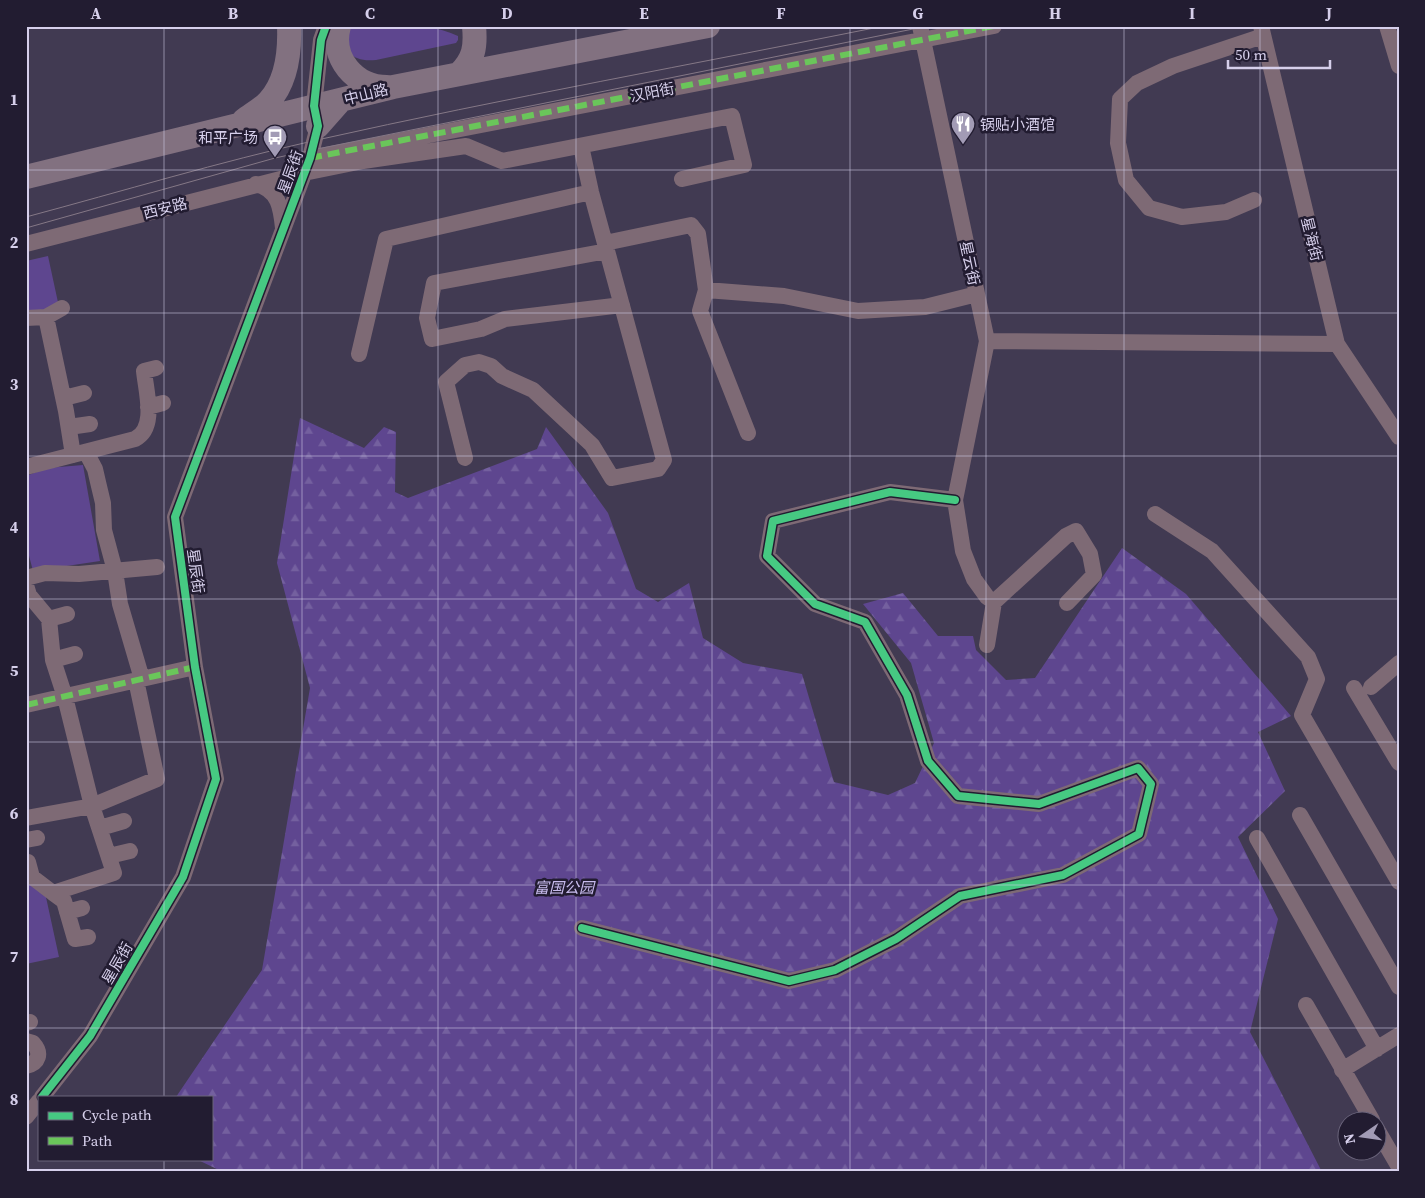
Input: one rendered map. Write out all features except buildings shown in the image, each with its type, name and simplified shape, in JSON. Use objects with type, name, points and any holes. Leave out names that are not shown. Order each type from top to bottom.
[{"type":"highway","points":[[234,126],[269,101],[281,83],[287,61],[289,26]]},
{"type":"highway","points":[[339,26],[337,48],[349,72],[370,85],[393,87]]},
{"type":"highway","points":[[459,74],[469,65],[474,52],[474,26]]},
{"type":"highway","name":"中山路","points":[[26,176],[234,126],[316,116],[341,100],[393,87],[708,26]]},
{"type":"street","name":"星辰街","points":[[43,1096],[90,1036],[183,877],[216,779],[195,667],[175,518],[307,165],[316,116],[321,40],[326,26]]},
{"type":"street","name":"汉阳街","points":[[307,165],[921,33],[994,26]]},
{"type":"street","points":[[1387,26],[1399,66]]},
{"type":"street","points":[[1254,200],[1226,212],[1182,217],[1149,208],[1126,180],[1118,143],[1120,99],[1137,83],[1173,66],[1262,31]]},
{"type":"street","name":"星海街","points":[[1262,31],[1337,344],[1399,437]]},
{"type":"street","name":"星云街","points":[[921,33],[987,341],[954,500]]},
{"type":"street","points":[[307,165],[363,161],[466,146],[502,161],[732,116],[744,165],[682,179]]},
{"type":"street","points":[[465,458],[446,382],[465,366],[479,362],[491,366],[502,376],[533,390],[592,445],[612,478],[658,469],[664,460],[591,192],[581,146]]},
{"type":"street","name":"西安路","points":[[26,244],[256,184],[307,165]]},
{"type":"street","points":[[256,184],[272,192],[278,201],[284,228]]},
{"type":"street","points":[[359,354],[386,239],[591,192]]},
{"type":"street","points":[[622,305],[505,319],[481,329],[432,339],[427,318],[434,283],[606,247],[691,225],[698,234],[706,290],[700,310],[748,433]]},
{"type":"street","points":[[706,290],[784,296],[858,311],[926,307],[977,294]]},
{"type":"street","points":[[26,318],[46,317],[62,308]]},
{"type":"street","points":[[26,818],[92,806],[157,779],[159,760],[151,720],[139,680],[137,642],[127,602],[115,571],[116,550],[104,530],[109,515],[103,503],[103,480],[95,469],[79,454],[69,428],[46,317]]},
{"type":"street","points":[[987,341],[1337,344]]},
{"type":"street","points":[[26,467],[135,440],[141,436],[146,430],[155,405],[144,371],[156,368]]},
{"type":"street","points":[[64,398],[84,394]]},
{"type":"street","points":[[69,428],[90,424]]},
{"type":"street","points":[[582,928],[789,981],[835,970],[896,939],[960,896],[1063,874],[1139,834],[1151,784],[1138,768],[1039,804],[958,796],[928,761],[907,695],[865,622],[815,604],[767,556],[773,521],[890,492],[954,500],[962,551],[974,579],[987,597],[994,602]]},
{"type":"street","points":[[1155,514],[1212,552],[1308,657],[1317,679],[1302,715],[1399,882]]},
{"type":"street","points":[[987,645],[994,602],[1066,536],[1076,531],[1090,554],[1094,575],[1066,603]]},
{"type":"street","points":[[26,578],[44,573],[79,574],[158,566]]},
{"type":"street","points":[[26,585],[29,596],[49,619],[53,660],[65,697],[83,737],[91,775],[92,806],[114,873],[53,893]]},
{"type":"street","points":[[49,619],[67,614]]},
{"type":"street","points":[[53,660],[75,654]]},
{"type":"street","points":[[1372,687],[1399,663]]},
{"type":"street","points":[[26,705],[195,667]]},
{"type":"street","points":[[1354,688],[1399,762]]},
{"type":"street","points":[[1300,815],[1399,987]]},
{"type":"street","points":[[100,828],[124,821]]},
{"type":"street","points":[[1257,838],[1377,1049]]},
{"type":"street","points":[[109,856],[130,851]]},
{"type":"street","points":[[31,860],[32,877],[74,910],[75,939],[88,937]]},
{"type":"street","points":[[1306,1005],[1366,1110]]},
{"type":"street","points":[[1342,1070],[1399,1035]]},
{"type":"street","points":[[26,1041],[33,1043],[39,1052],[33,1064],[26,1066]]},
{"type":"street","points":[[26,1117],[38,1102]]},
{"type":"street","points":[[1388,1148],[1399,1167]]},
{"type":"green space","points":[[348,26],[418,26],[445,31],[458,36],[458,40],[456,43],[376,60],[364,60],[357,58],[347,51]]},
{"type":"green space","points":[[48,256],[59,307],[26,315],[26,261]]},
{"type":"green space","name":"富国公园","points":[[300,418],[364,448],[384,427],[396,432],[395,492],[408,498],[537,449],[546,427],[608,513],[636,589],[658,602],[689,583],[703,638],[743,663],[802,674],[834,782],[888,795],[915,783],[934,743],[911,663],[863,604],[903,593],[938,636],[973,636],[976,650],[1006,680],[1035,678],[1122,548],[1186,594],[1291,716],[1258,732],[1285,791],[1238,837],[1278,919],[1250,1032],[1322,1172],[223,1172],[198,1160],[212,1160],[212,1096],[177,1096],[262,970],[310,688],[277,563]]},
{"type":"green space","points":[[83,465],[100,561],[33,571],[26,544],[26,476],[47,468]]},
{"type":"green space","points":[[26,878],[44,888],[59,957],[26,964]]},
{"type":"tram line","points":[[26,217],[207,167],[317,140],[529,95],[884,26]]},
{"type":"tram line","points":[[26,228],[275,158],[928,26]]},
{"type":"marked path","points":[[310,158],[994,26]]},
{"type":"marked path","points":[[26,705],[195,667]]},
{"type":"cycle path","points":[[43,1096],[90,1036],[183,877],[216,779],[195,667],[175,517],[310,158],[318,126],[314,106],[321,40],[326,26]]},
{"type":"cycle path","points":[[582,928],[789,981],[835,970],[896,939],[960,896],[1063,875],[1139,834],[1151,784],[1138,768],[1039,804],[958,796],[928,761],[907,695],[865,622],[815,604],[767,556],[773,521],[890,492],[955,500]]},
{"type":"place","name":"锅贴小酒馆","points":[[963,145]]},
{"type":"place","name":"和平广场","points":[[275,158]]}]
